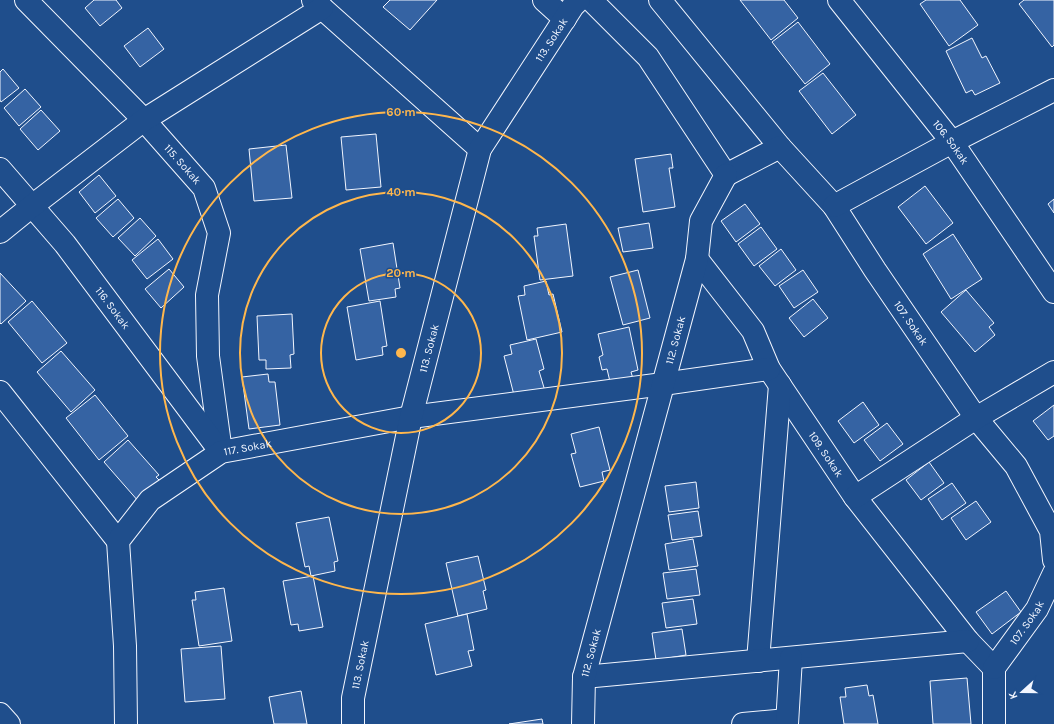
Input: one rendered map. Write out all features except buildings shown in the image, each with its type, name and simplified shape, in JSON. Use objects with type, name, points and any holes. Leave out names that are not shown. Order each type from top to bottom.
[{"type":"street","name":"115. Sokak","points":[[26,0],[144,120],[204,188],[219,233],[207,295],[208,356],[221,452]]},
{"type":"street","points":[[544,0],[565,19]]},
{"type":"street","name":"113. Sokak","points":[[353,724],[353,698],[411,417],[480,149],[573,6],[579,0]]},
{"type":"street","points":[[591,0],[648,57],[726,175],[780,148]]},
{"type":"street","name":"107. Sokak","points":[[660,0],[780,148],[834,206],[875,270],[976,418],[1016,466],[1051,531],[1054,560]]},
{"type":"street","name":"106. Sokak","points":[[838,0],[952,142],[1054,292]]},
{"type":"street","points":[[0,232],[144,120],[317,4],[480,149]]},
{"type":"street","points":[[834,206],[952,142],[1054,90]]},
{"type":"street","name":"116. Sokak","points":[[0,169],[65,244],[221,452]]},
{"type":"street","name":"112. Sokak","points":[[583,724],[584,677],[697,259],[701,222],[726,175]]},
{"type":"street","name":"109. Sokak","points":[[697,259],[753,331],[775,377],[854,497],[968,641],[994,668]]},
{"type":"street","points":[[854,497],[976,418],[1054,372]]},
{"type":"street","points":[[758,660],[775,377]]},
{"type":"street","name":"117. Sokak","points":[[118,541],[150,500],[221,452],[411,417],[663,384],[775,377]]},
{"type":"street","points":[[0,392],[118,541],[125,646],[126,724]]},
{"type":"street","name":"107. Sokak","points":[[994,668],[1046,608],[1054,573]]},
{"type":"street","points":[[584,677],[968,641]]},
{"type":"street","points":[[743,724],[787,722],[791,658]]},
{"type":"street","points":[[994,668],[994,724]]},
{"type":"street","points":[[0,714],[9,724]]}]
